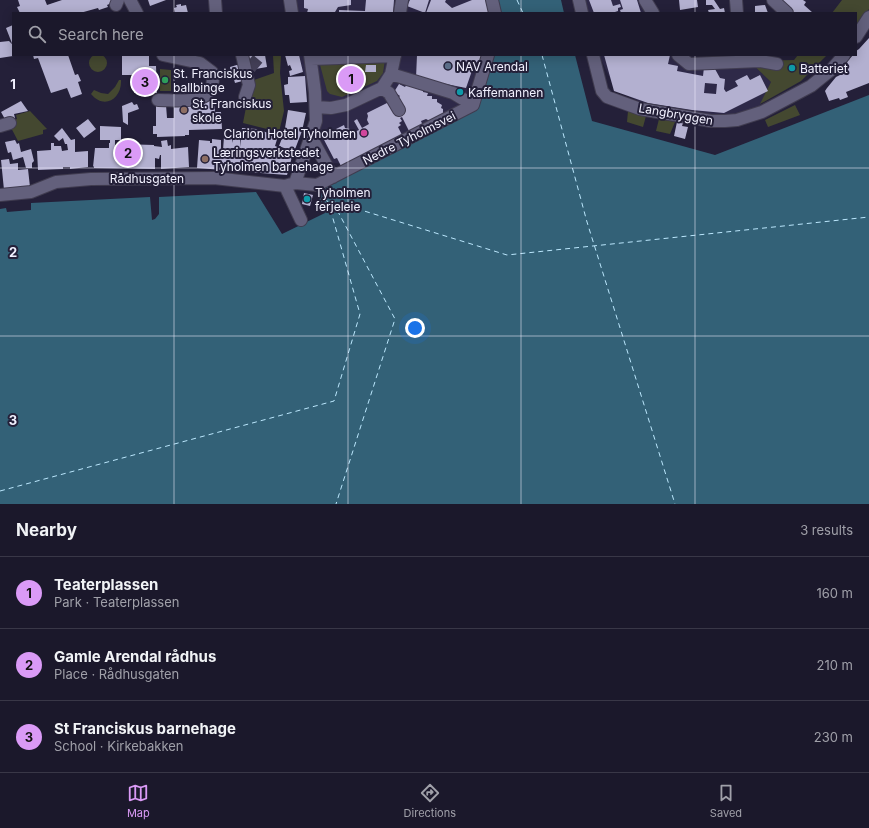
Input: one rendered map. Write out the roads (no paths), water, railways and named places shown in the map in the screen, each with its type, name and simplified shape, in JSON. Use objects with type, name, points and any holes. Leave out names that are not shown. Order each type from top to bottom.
[{"type":"street","points":[[130,0],[136,12]]},
{"type":"street","points":[[215,0],[216,12]]},
{"type":"street","points":[[290,0],[292,12]]},
{"type":"street","points":[[400,12],[402,0]]},
{"type":"street","points":[[492,0],[495,12]]},
{"type":"street","points":[[578,0],[582,12]]},
{"type":"street","points":[[645,0],[652,12]]},
{"type":"street","points":[[736,0],[737,12]]},
{"type":"street","points":[[773,0],[786,12]]},
{"type":"street","points":[[857,35],[869,16]]},
{"type":"street","points":[[158,100],[198,99],[207,95],[212,89],[212,72],[200,63],[168,56]]},
{"type":"street","points":[[242,56],[249,85],[245,97]]},
{"type":"street","points":[[301,220],[290,184],[311,137],[316,121],[316,107],[316,92],[310,57],[395,56],[391,74],[382,88],[346,105],[331,108],[316,107]]},
{"type":"street","points":[[391,74],[453,93],[473,105],[488,56]]},
{"type":"street","name":"Langbryggen","points":[[593,56],[602,91],[607,97],[640,109],[711,121],[737,120],[762,112],[812,86],[832,69],[843,56]]},
{"type":"street","points":[[679,56],[689,64],[742,58],[777,64]]},
{"type":"street","points":[[382,88],[389,94],[399,110]]},
{"type":"street","name":"Nedre Tyholmsvei","points":[[290,184],[317,185],[473,105]]},
{"type":"street","points":[[311,137],[333,177]]},
{"type":"street","name":"Rådhusgaten","points":[[0,193],[31,192],[56,182],[91,179],[214,178],[290,184]]},
{"type":"water","points":[[497,0],[561,0],[564,12],[500,12]]},
{"type":"water","points":[[494,56],[575,56],[592,121],[715,155],[869,95],[869,504],[0,504],[0,209],[6,208],[7,212],[31,210],[31,203],[150,197],[152,220],[159,214],[159,197],[256,192],[282,234],[325,213],[316,206],[323,188],[475,110]]},
{"type":"tunnel","points":[[250,68],[260,56]]},
{"type":"place","name":"NAV Arendal","points":[[448,66]]},
{"type":"place","name":"Batteriet","points":[[792,68]]},
{"type":"place","name":"Teaterplassen","points":[[351,79]]},
{"type":"place","name":"St. Franciskus ballbinge","points":[[165,80]]},
{"type":"place","name":"St Franciskus barnehage","points":[[145,82]]},
{"type":"place","name":"Kaffemannen","points":[[460,92]]},
{"type":"place","name":"St. Franciskus skole","points":[[184,110]]},
{"type":"place","name":"Clarion Hotel Tyholmen","points":[[364,133]]},
{"type":"place","name":"Gamle Arendal rådhus","points":[[128,153]]},
{"type":"place","name":"Læringsverkstedet Tyholmen barnehage","points":[[205,159]]},
{"type":"place","name":"Tyholmen ferjeleie","points":[[307,199]]}]
